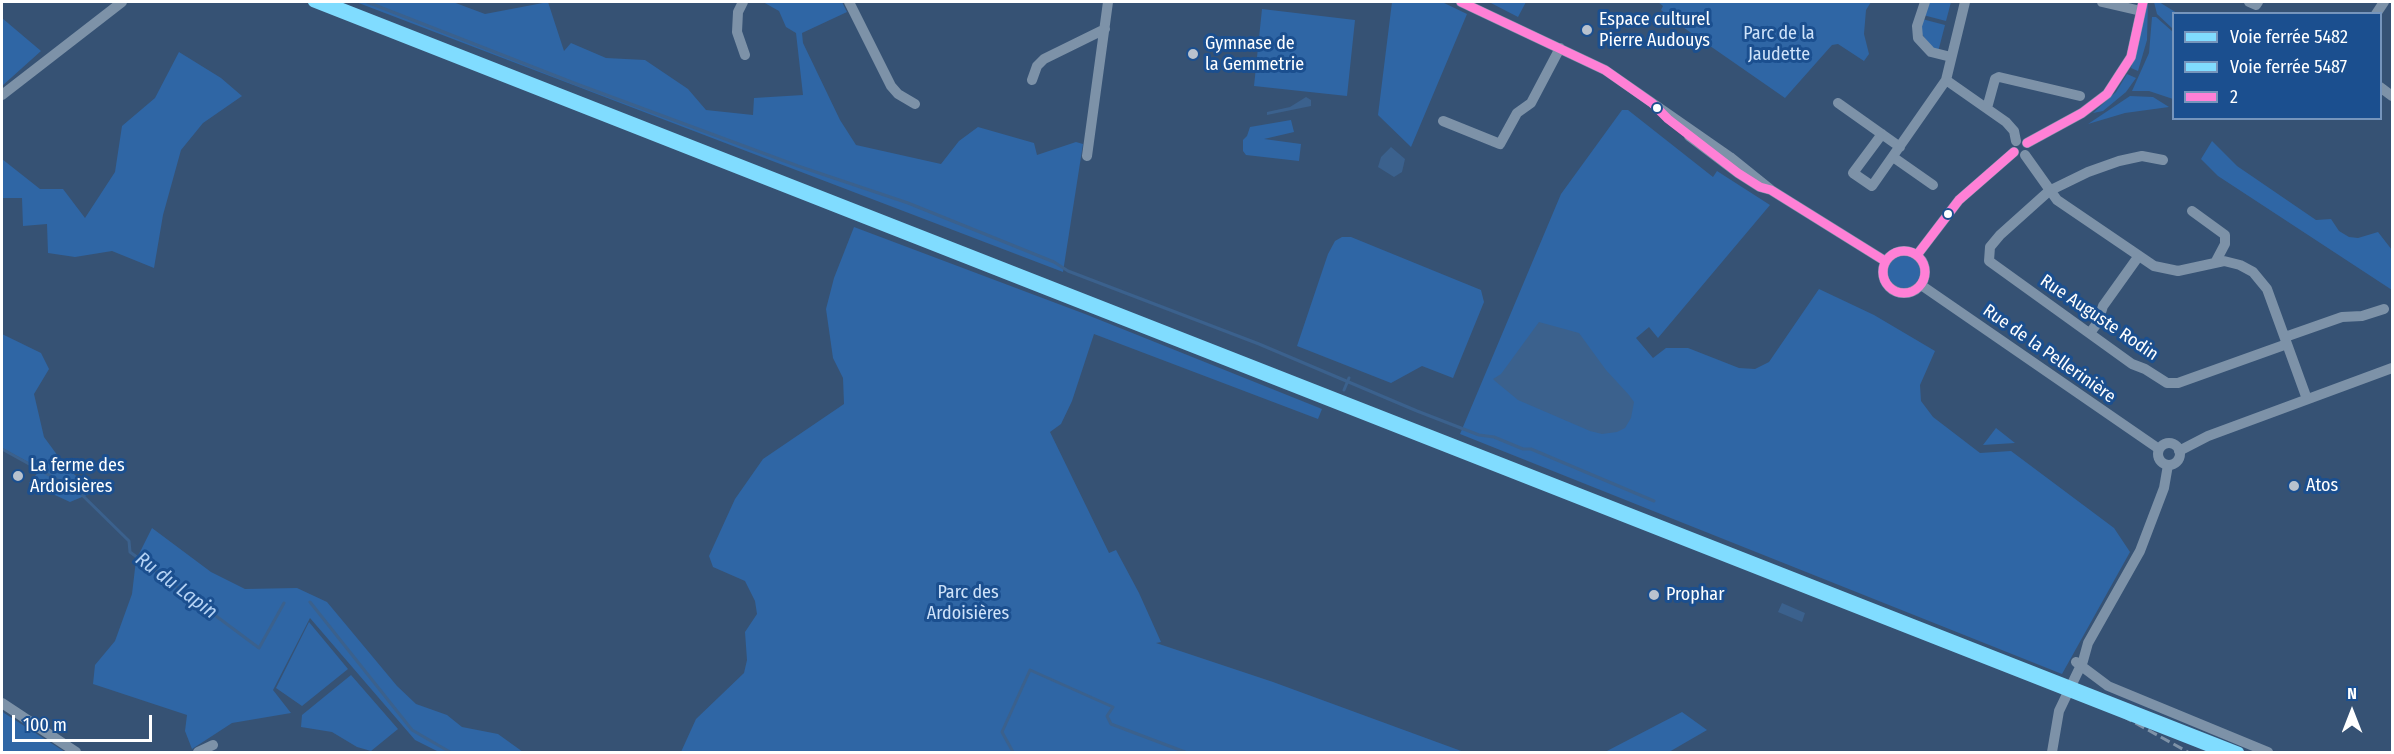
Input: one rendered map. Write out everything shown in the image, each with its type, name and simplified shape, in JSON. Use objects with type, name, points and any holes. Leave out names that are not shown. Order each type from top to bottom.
[{"type":"street","points":[[2,95],[122,2]]},
{"type":"street","points":[[743,2],[738,12],[737,32],[745,55]]},
{"type":"street","points":[[849,2],[891,86],[898,94],[915,104]]},
{"type":"street","points":[[1088,156],[1108,2]]},
{"type":"street","points":[[1461,2],[1605,70],[1660,110],[1720,160],[1760,187],[1771,190],[1885,261]]},
{"type":"street","points":[[1925,2],[1917,26],[1918,38],[1931,52],[1951,57]]},
{"type":"street","points":[[1882,134],[1853,173],[1872,186],[1946,80],[1965,2]]},
{"type":"street","points":[[1917,255],[1959,200],[2020,148],[2082,113],[2107,94],[2131,57],[2142,6],[2102,2]]},
{"type":"street","points":[[2249,2],[2256,5],[2258,2]]},
{"type":"street","points":[[1032,80],[1037,66],[1044,59],[1105,29]]},
{"type":"street","points":[[1443,121],[1500,144],[1517,113],[1531,103],[1560,48]]},
{"type":"street","points":[[1988,108],[1995,79],[1999,78],[2080,96]]},
{"type":"street","points":[[1946,80],[2010,125],[2020,148],[2049,191],[2138,257],[2162,269],[2178,271],[2216,261],[2240,265],[2258,277],[2267,289],[2307,399]]},
{"type":"street","points":[[1838,103],[1899,147]]},
{"type":"street","points":[[2049,191],[2088,172],[2119,161],[2142,156],[2163,160]]},
{"type":"street","points":[[1893,157],[1933,185]]},
{"type":"street","name":"Rue Auguste Rodin","points":[[2049,191],[2000,235],[1988,252],[1989,261],[2132,364],[2170,384],[2286,341]]},
{"type":"street","points":[[2192,211],[2225,235],[2225,244],[2216,261]]},
{"type":"street","points":[[1898,251],[1910,251],[1917,255],[1925,268],[1921,285],[1907,293],[1892,290],[1883,277],[1885,261],[1898,251]]},
{"type":"street","points":[[2090,333],[2098,322],[2103,306],[2138,257]]},
{"type":"street","name":"Rue de la Pellerinière","points":[[1921,285],[2159,449]]},
{"type":"street","points":[[2286,341],[2342,317],[2362,316],[2384,309]]},
{"type":"street","points":[[2179,451],[2208,436],[2392,368]]},
{"type":"street","points":[[2168,465],[2160,459],[2159,449],[2164,444],[2172,444],[2179,451]]},
{"type":"street","points":[[2168,465],[2177,460],[2179,451]]},
{"type":"street","points":[[2052,753],[2059,711],[2078,664],[2140,551],[2164,488],[2168,465]]},
{"type":"street","points":[[2078,664],[2108,686],[2268,753]]},
{"type":"street","points":[[2,703],[76,753]]},
{"type":"street","points":[[198,753],[213,745]]},
{"type":"green space","points":[[356,2],[453,2],[485,14],[548,2],[564,51],[571,43],[606,58],[645,60],[688,89],[706,110],[753,115],[754,98],[803,95],[796,33],[786,27],[779,11],[763,2],[842,2],[847,12],[802,33],[803,43],[840,120],[856,145],[941,164],[959,141],[978,127],[1034,143],[1037,155],[1076,142],[1083,144],[1063,272]]},
{"type":"green space","points":[[1392,2],[1442,2],[1467,14],[1411,147],[1378,115]]},
{"type":"green space","points":[[1489,2],[1526,2],[1518,17]]},
{"type":"green space","name":"Parc de la Jaudette","points":[[1658,2],[1871,2],[1866,10],[1864,34],[1869,54],[1864,61],[1838,44],[1832,45],[1785,98],[1677,23],[1661,10],[1663,6]]},
{"type":"green space","points":[[1929,2],[1951,2],[1946,21],[1923,15]]},
{"type":"green space","points":[[2148,2],[2147,40],[2138,71],[2131,68]]},
{"type":"green space","points":[[2154,2],[2159,2],[2175,12],[2172,12],[2172,28],[2157,14]]},
{"type":"green space","points":[[1262,9],[1355,20],[1347,96],[1254,86]]},
{"type":"green space","points":[[2152,17],[2156,17],[2172,31],[2172,99],[2149,91],[2132,91],[2149,53]]},
{"type":"green space","points":[[2,18],[41,51],[2,86]]},
{"type":"green space","points":[[1922,19],[1945,25],[1938,52],[1932,49],[1920,31]]},
{"type":"green space","points":[[179,52],[221,78],[242,96],[203,123],[181,150],[163,215],[154,268],[112,251],[75,257],[48,253],[47,224],[23,226],[22,198],[2,198],[2,159],[40,189],[63,189],[85,218],[115,172],[122,126],[155,98]]},
{"type":"green space","points":[[2127,74],[2136,78],[2126,92],[2103,111],[2093,113],[2116,92]]},
{"type":"green space","points":[[2130,96],[2153,97],[2169,107],[2125,113],[2088,124]]},
{"type":"green space","points":[[1622,110],[1628,110],[1713,177],[1717,171],[1770,205],[1658,338],[1649,327],[1636,338],[1653,358],[1666,348],[1688,348],[1739,368],[1755,369],[1769,362],[1819,289],[1874,315],[1935,351],[1920,385],[1921,401],[1933,417],[1980,453],[2011,451],[2114,528],[2130,552],[2062,674],[1460,434],[1561,194]]},
{"type":"green space","points":[[1291,120],[1294,132],[1264,139],[1301,144],[1299,161],[1246,155],[1243,151],[1243,140],[1250,127]]},
{"type":"green space","points":[[2212,141],[2237,166],[2316,220],[2331,219],[2339,231],[2349,237],[2358,238],[2378,232],[2392,250],[2392,290],[2218,176],[2201,159]]},
{"type":"green space","name":"Parc des Ardoisières","points":[[854,227],[1085,314],[1322,409],[1318,419],[1094,334],[1072,401],[1061,424],[1050,432],[1109,553],[1116,550],[1139,593],[1161,642],[1156,643],[1273,682],[1464,752],[681,752],[696,719],[744,673],[747,660],[745,632],[757,614],[755,601],[745,581],[713,567],[709,556],[735,499],[763,459],[844,404],[843,378],[833,358],[826,309],[834,278]]},
{"type":"green space","points":[[1342,237],[1351,237],[1481,290],[1484,302],[1453,378],[1422,366],[1391,383],[1297,346],[1328,254],[1335,241]]},
{"type":"green space","points":[[1904,256],[1915,261],[1920,272],[1915,283],[1904,288],[1893,283],[1888,272],[1893,261]]},
{"type":"green space","points":[[2,334],[41,353],[49,369],[34,394],[44,437],[66,467],[94,492],[70,502],[29,483],[41,469],[2,448]]},
{"type":"green space","points":[[1996,428],[2015,443],[1983,445]]},
{"type":"green space","points":[[152,528],[211,572],[245,589],[297,588],[327,602],[397,686],[416,704],[447,715],[462,727],[498,734],[523,752],[439,752],[415,740],[310,618],[273,690],[291,713],[232,723],[192,749],[185,731],[187,715],[93,684],[95,665],[115,641],[132,594],[136,560]]},
{"type":"green space","points":[[309,622],[348,669],[302,706],[276,688]]},
{"type":"green space","points":[[351,675],[398,729],[371,751],[357,747],[332,732],[301,727],[302,715]]},
{"type":"green space","points":[[2,711],[4,713],[65,752],[2,752]]},
{"type":"green space","points":[[1682,712],[1707,730],[1669,752],[1605,752]]},
{"type":"shaded area","points":[[1306,97],[1311,100],[1311,106],[1267,115],[1267,112],[1290,107]]},
{"type":"shaded area","points":[[1391,147],[1405,159],[1402,172],[1394,177],[1378,167],[1381,157]]},
{"type":"shaded area","points":[[1539,322],[1579,333],[1606,370],[1634,402],[1631,418],[1625,428],[1617,432],[1602,434],[1590,431],[1518,400],[1493,379],[1501,374]]},
{"type":"shaded area","points":[[1782,603],[1805,613],[1802,622],[1778,612]]},
{"type":"waterway","points":[[367,2],[574,83],[798,166],[908,203],[1054,262],[1068,271],[1259,344],[1417,411],[1479,435],[1494,437],[1523,449],[1531,449],[1654,501]]},
{"type":"waterway","points":[[1344,390],[1349,378]]},
{"type":"waterway","name":"Ru du Lapin","points":[[2,449],[78,491],[129,541],[130,552],[259,648],[284,603]]},
{"type":"waterway","name":"Ru du Lapin","points":[[310,602],[412,730],[450,752]]},
{"type":"waterway","name":"Ru du Lapin","points":[[1013,752],[1002,732],[1030,670],[1113,707],[1107,716],[1111,724],[1185,752]]},
{"type":"railway","points":[[2110,709],[2188,752]]},
{"type":"rail line","name":"5487","points":[[313,2],[2222,752]]},
{"type":"rail line","name":"5482","points":[[327,2],[2239,752]]},
{"type":"transit line","name":"2","points":[[1461,2],[1605,70],[1652,103],[1668,119],[1738,173],[1760,187],[1771,190],[1885,261]]},
{"type":"transit line","name":"2","points":[[2027,143],[2082,113],[2107,94],[2131,57],[2143,2]]},
{"type":"transit line","name":"2","points":[[1917,255],[1959,200],[2014,152]]},
{"type":"transit line","name":"2","points":[[1904,251],[1912,252],[1919,257],[1924,264],[1925,272],[1924,280],[1919,287],[1912,292],[1904,293],[1896,292],[1889,287],[1884,280],[1883,272],[1884,264],[1889,257],[1896,252],[1904,251]]},
{"type":"place","name":"Espace culturel Pierre Audouys","points":[[1587,30]]},
{"type":"place","name":"Gymnase de la Gemmetrie","points":[[1193,54]]},
{"type":"place","name":"La ferme des Ardoisières","points":[[18,476]]},
{"type":"place","name":"Atos","points":[[2294,486]]},
{"type":"place","name":"Prophar","points":[[1654,595]]}]
